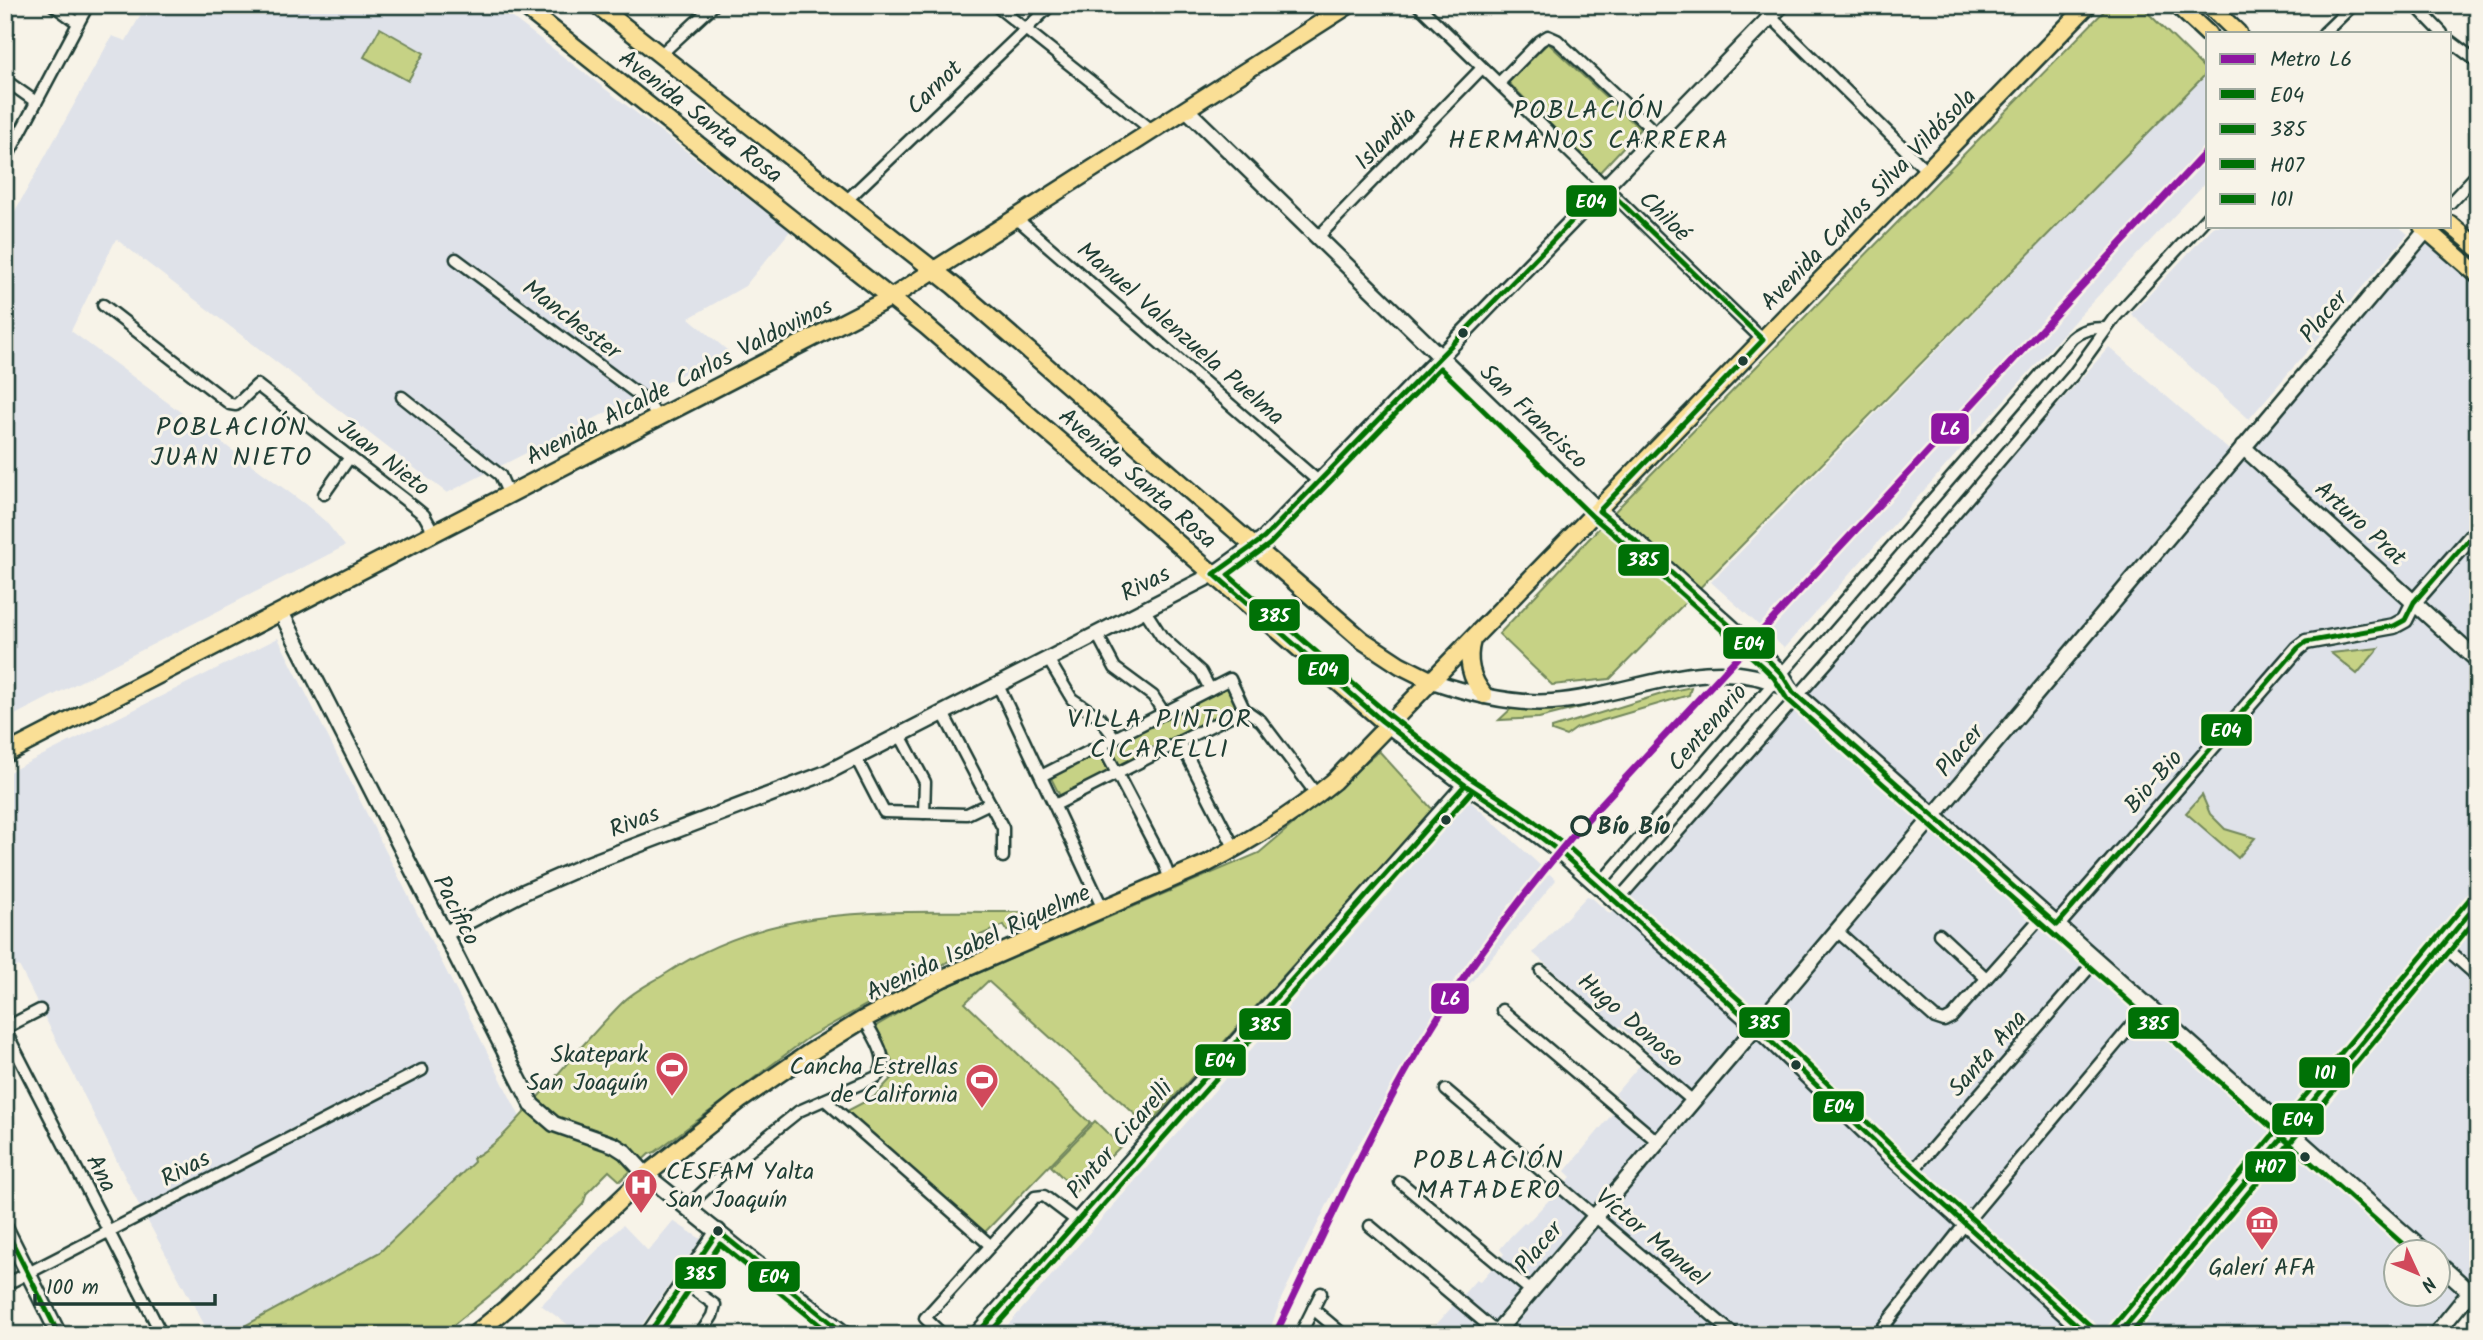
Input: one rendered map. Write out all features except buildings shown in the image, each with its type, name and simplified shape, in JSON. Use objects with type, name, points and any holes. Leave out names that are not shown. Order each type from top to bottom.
[{"type":"main road","name":"Avenida Santa Rosa","points":[[522,5],[892,297],[1389,726]]},
{"type":"main road","name":"Avenida Santa Rosa","points":[[597,5],[934,271],[1362,639],[1400,665],[1432,681]]},
{"type":"main road","name":"Avenida Alcalde Carlos Valdovinos","points":[[5,754],[892,297],[1349,5]]},
{"type":"main road","name":"Avenida Carlos Silva Vildósola","points":[[1389,726],[2088,5]]},
{"type":"main road","points":[[2177,5],[2206,32]]},
{"type":"main road","points":[[2209,5],[2237,32]]},
{"type":"main road","points":[[2452,225],[2478,248]]},
{"type":"main road","points":[[2427,228],[2478,275]]},
{"type":"main road","points":[[1472,640],[1469,653],[1471,671],[1484,695]]},
{"type":"main road","points":[[1400,665],[1410,685],[1410,700],[1406,709]]},
{"type":"main road","name":"Avenida Isabel Riquelme","points":[[474,1335],[507,1308],[646,1175],[748,1094],[800,1059],[864,1019],[943,978],[1235,849],[1277,824],[1317,795],[1389,726]]},
{"type":"street","points":[[53,5],[78,23]]},
{"type":"street","points":[[5,161],[88,5]]},
{"type":"street","points":[[660,55],[714,5]]},
{"type":"street","points":[[995,5],[1153,131]]},
{"type":"street","name":"Carnot","points":[[846,200],[1051,5]]},
{"type":"street","name":"Chiloé","points":[[1418,5],[1763,340]]},
{"type":"street","points":[[1759,5],[1927,171]]},
{"type":"street","name":"Rivas","points":[[444,934],[524,892],[588,864],[826,773],[1214,574],[1253,547],[1782,5]]},
{"type":"street","points":[[2325,32],[2353,5]]},
{"type":"street","points":[[2415,5],[2441,32]]},
{"type":"street","points":[[1499,83],[1548,36],[1557,40],[1657,134]]},
{"type":"street","points":[[2452,42],[2478,62]]},
{"type":"street","name":"Islandia","points":[[1318,237],[1482,68]]},
{"type":"street","points":[[5,80],[36,102]]},
{"type":"street","name":"San Francisco","points":[[1186,109],[1598,510],[1635,540],[1777,678],[2410,1238]]},
{"type":"street","points":[[2452,202],[2478,173]]},
{"type":"street","name":"Manuel Valenzuela Puelma","points":[[1016,218],[1318,481]]},
{"type":"street","name":"Centenario","points":[[1616,902],[2073,375],[2106,328],[2206,218]]},
{"type":"street","name":"Placer","points":[[1495,1333],[1756,1027],[2425,228]]},
{"type":"street","name":"Manchester","points":[[456,259],[647,401],[658,418]]},
{"type":"street","name":"Juan Nieto","points":[[103,305],[230,404],[236,405],[257,385],[424,515],[434,533]]},
{"type":"street","name":"Centenario","points":[[1598,886],[2072,338],[2081,330],[2106,328]]},
{"type":"street","points":[[402,397],[500,475],[509,495]]},
{"type":"street","name":"Arturo Prat","points":[[2243,447],[2478,661]]},
{"type":"street","points":[[324,494],[350,457]]},
{"type":"street","name":"Bio-Bio","points":[[2057,925],[2298,648],[2306,642],[2394,626],[2405,620],[2414,603],[2478,529]]},
{"type":"street","points":[[1144,609],[1162,637],[1201,673],[1210,689]]},
{"type":"street","name":"Pacifico","points":[[281,612],[532,1105],[554,1124],[614,1145],[646,1175],[846,1335]]},
{"type":"street","points":[[1097,634],[1115,668],[1153,696],[1164,713]]},
{"type":"street","points":[[1048,659],[1072,699],[1099,717],[1115,738]]},
{"type":"street","name":"Avenida Santa Rosa","points":[[1432,681],[1522,702],[1554,702],[1691,675],[1710,673],[1777,678]]},
{"type":"street","points":[[1041,776],[1230,679],[1244,709],[1261,721],[1317,795]]},
{"type":"street","points":[[998,685],[1103,909]]},
{"type":"street","points":[[1055,805],[1244,709]]},
{"type":"street","points":[[943,713],[1003,828],[1003,857]]},
{"type":"street","name":"Avenida Santa Rosa","points":[[1389,726],[1465,785],[1560,852],[1756,1027],[1910,1174],[2088,1335]]},
{"type":"street","points":[[900,735],[925,782],[924,813]]},
{"type":"street","points":[[1180,742],[1235,849]]},
{"type":"street","points":[[1102,745],[1164,863],[1170,880]]},
{"type":"street","points":[[856,758],[884,812],[967,814],[990,803]]},
{"type":"street","name":"Pintor Cicarelli","points":[[976,1335],[1465,785]]},
{"type":"street","points":[[2118,1335],[2478,903]]},
{"type":"street","points":[[1836,931],[1941,1021],[1949,1019],[2044,914]]},
{"type":"street","points":[[1939,934],[1986,978]]},
{"type":"street","points":[[2442,945],[2478,977]]},
{"type":"street","name":"Santa Ana","points":[[1910,1174],[2096,960]]},
{"type":"street","name":"Hugo Donoso","points":[[1541,971],[1693,1101]]},
{"type":"street","points":[[1877,1335],[1965,1224],[2148,1006]]},
{"type":"street","points":[[5,1029],[40,1010]]},
{"type":"street","points":[[1502,1010],[1658,1142]]},
{"type":"street","points":[[687,1207],[777,1127],[799,1111],[881,1073],[884,1057],[864,1019]]},
{"type":"street","name":"Ana","points":[[5,1029],[162,1335]]},
{"type":"street","name":"Rivas","points":[[5,1285],[422,1070]]},
{"type":"street","name":"Víctor Manuel","points":[[1446,1090],[1735,1335]]},
{"type":"street","points":[[825,1100],[990,1245]]},
{"type":"street","points":[[1400,1182],[1531,1291]]},
{"type":"street","points":[[943,1335],[925,1318],[1035,1197],[1044,1196],[1077,1221]]},
{"type":"street","points":[[1370,1226],[1495,1333]]},
{"type":"street","points":[[5,1227],[60,1335]]},
{"type":"street","points":[[648,1335],[718,1231]]},
{"type":"street","points":[[2435,1335],[2475,1291],[2452,1274]]},
{"type":"street","points":[[683,1282],[715,1305],[712,1316],[699,1335]]},
{"type":"street","points":[[1300,1335],[1321,1293]]},
{"type":"street","points":[[1313,1309],[1344,1335]]},
{"type":"shaded area","points":[[146,5],[496,5],[790,231],[745,286],[689,318],[728,351],[447,493],[116,239],[71,331],[305,504],[326,522],[345,546],[5,720],[5,229],[112,36],[126,41]]},
{"type":"shaded area","points":[[2206,74],[2206,182],[2078,317],[1784,648],[1711,582]]},
{"type":"shaded area","points":[[2212,228],[2400,228],[2408,234],[2249,419],[2131,314]]},
{"type":"shaded area","points":[[2427,242],[2478,288],[2478,1274],[2452,1306],[2452,1238],[2382,1238],[2382,1308],[2450,1308],[2428,1335],[1427,1335],[1476,1280],[1480,1282],[1504,1254],[1500,1249],[1511,1236],[1571,1177],[1565,1171],[1623,1101],[1615,1094],[1640,1065],[1645,1068],[1654,1057],[1533,953],[1587,896],[1610,914],[2109,347],[2243,462]]},
{"type":"shaded area","points":[[278,638],[520,1117],[482,1153],[473,1158],[474,1162],[380,1252],[228,1335],[210,1335],[140,1207],[19,966],[5,973],[5,774]]},
{"type":"shaded area","points":[[1470,801],[1556,880],[1433,1028],[1351,1156],[1282,1297],[1268,1335],[999,1335]]},
{"type":"shaded area","points":[[673,1221],[701,1239],[635,1335],[582,1335],[541,1305],[623,1225],[648,1251]]},
{"type":"green space","points":[[2110,5],[2140,5],[2206,70],[2206,74],[1610,679],[1552,685],[1499,634],[1620,506]]},
{"type":"green space","points":[[380,28],[424,53],[408,81],[364,57]]},
{"type":"green space","points":[[1548,43],[1640,129],[1599,173],[1508,82]]},
{"type":"green space","points":[[2379,648],[2357,674],[2331,653]]},
{"type":"green space","points":[[1228,682],[1241,707],[1061,798],[1049,774]]},
{"type":"green space","points":[[1691,687],[1689,695],[1577,728],[1566,736],[1552,731],[1552,728]]},
{"type":"green space","points":[[1594,700],[1590,705],[1539,718],[1499,720],[1513,707]]},
{"type":"green space","points":[[1379,751],[1433,810],[1148,1126],[988,981],[965,1003],[1090,1123],[984,1233],[847,1111],[874,1097],[897,1072],[876,1026],[932,993],[1259,853]]},
{"type":"green space","points":[[2202,795],[2210,814],[2225,829],[2255,838],[2238,858],[2186,813]]},
{"type":"green space","points":[[882,912],[1021,912],[1026,923],[1007,931],[1004,925],[971,939],[975,948],[809,1037],[649,1154],[620,1181],[609,1171],[587,1193],[583,1204],[498,1289],[441,1335],[228,1335],[380,1252],[474,1162],[473,1158],[511,1127],[623,1002],[644,986],[709,949],[751,933],[794,922],[838,916]]},
{"type":"green space","points":[[1095,1121],[1121,1146],[1076,1191],[1051,1166]]},
{"type":"metro line","name":"L6","points":[[1275,1335],[1351,1177],[1412,1060],[1486,946],[1523,897],[1581,826],[2206,152]]},
{"type":"transit line","name":"E04","points":[[2088,1335],[1890,1156],[1756,1027],[1560,852],[1465,785],[1382,721],[1214,574],[1264,538],[1605,187],[1763,340],[1599,511],[1770,662],[1793,692],[2057,925],[2298,648],[2306,642],[2394,626],[2405,620],[2414,602],[2478,529]]},
{"type":"transit line","name":"385","points":[[2094,1329],[1896,1150],[1762,1020],[1566,845],[1470,778],[1388,714],[1228,575],[1270,544],[1440,368],[1593,517],[1764,668],[1787,699],[2396,1238]]},
{"type":"transit line","name":"E04","points":[[976,1335],[1465,785]]},
{"type":"transit line","name":"385","points":[[988,1335],[1472,791]]},
{"type":"transit line","name":"I01","points":[[2111,1329],[2471,897]]},
{"type":"transit line","name":"E04","points":[[2118,1335],[2478,903]]},
{"type":"transit line","name":"H07","points":[[2130,1335],[2478,917]]},
{"type":"transit line","name":"E04","points":[[5,1228],[59,1335]]},
{"type":"transit line","name":"E04","points":[[648,1335],[718,1231],[846,1335]]},
{"type":"transit line","name":"385","points":[[659,1335],[720,1244],[832,1335]]},
{"type":"place","name":"Bío Bío","points":[[1581,826]]},
{"type":"place","name":"Skatepark San Joaquín","points":[[672,1098]]},
{"type":"place","name":"Cancha Estrellas de California","points":[[982,1110]]},
{"type":"place","name":"CESFAM Yalta San Joaquín","points":[[641,1215]]},
{"type":"place","name":"Galerí AFA","points":[[2262,1252]]},
{"type":"district","name":"POBLACIÓN HERMANOS CARRERA","points":[[1589,124]]},
{"type":"district","name":"POBLACIÓN JUAN NIETO","points":[[232,441]]},
{"type":"district","name":"VILLA PINTOR CICARELLI","points":[[1160,733]]},
{"type":"district","name":"POBLACIÓN MATADERO","points":[[1489,1174]]}]
